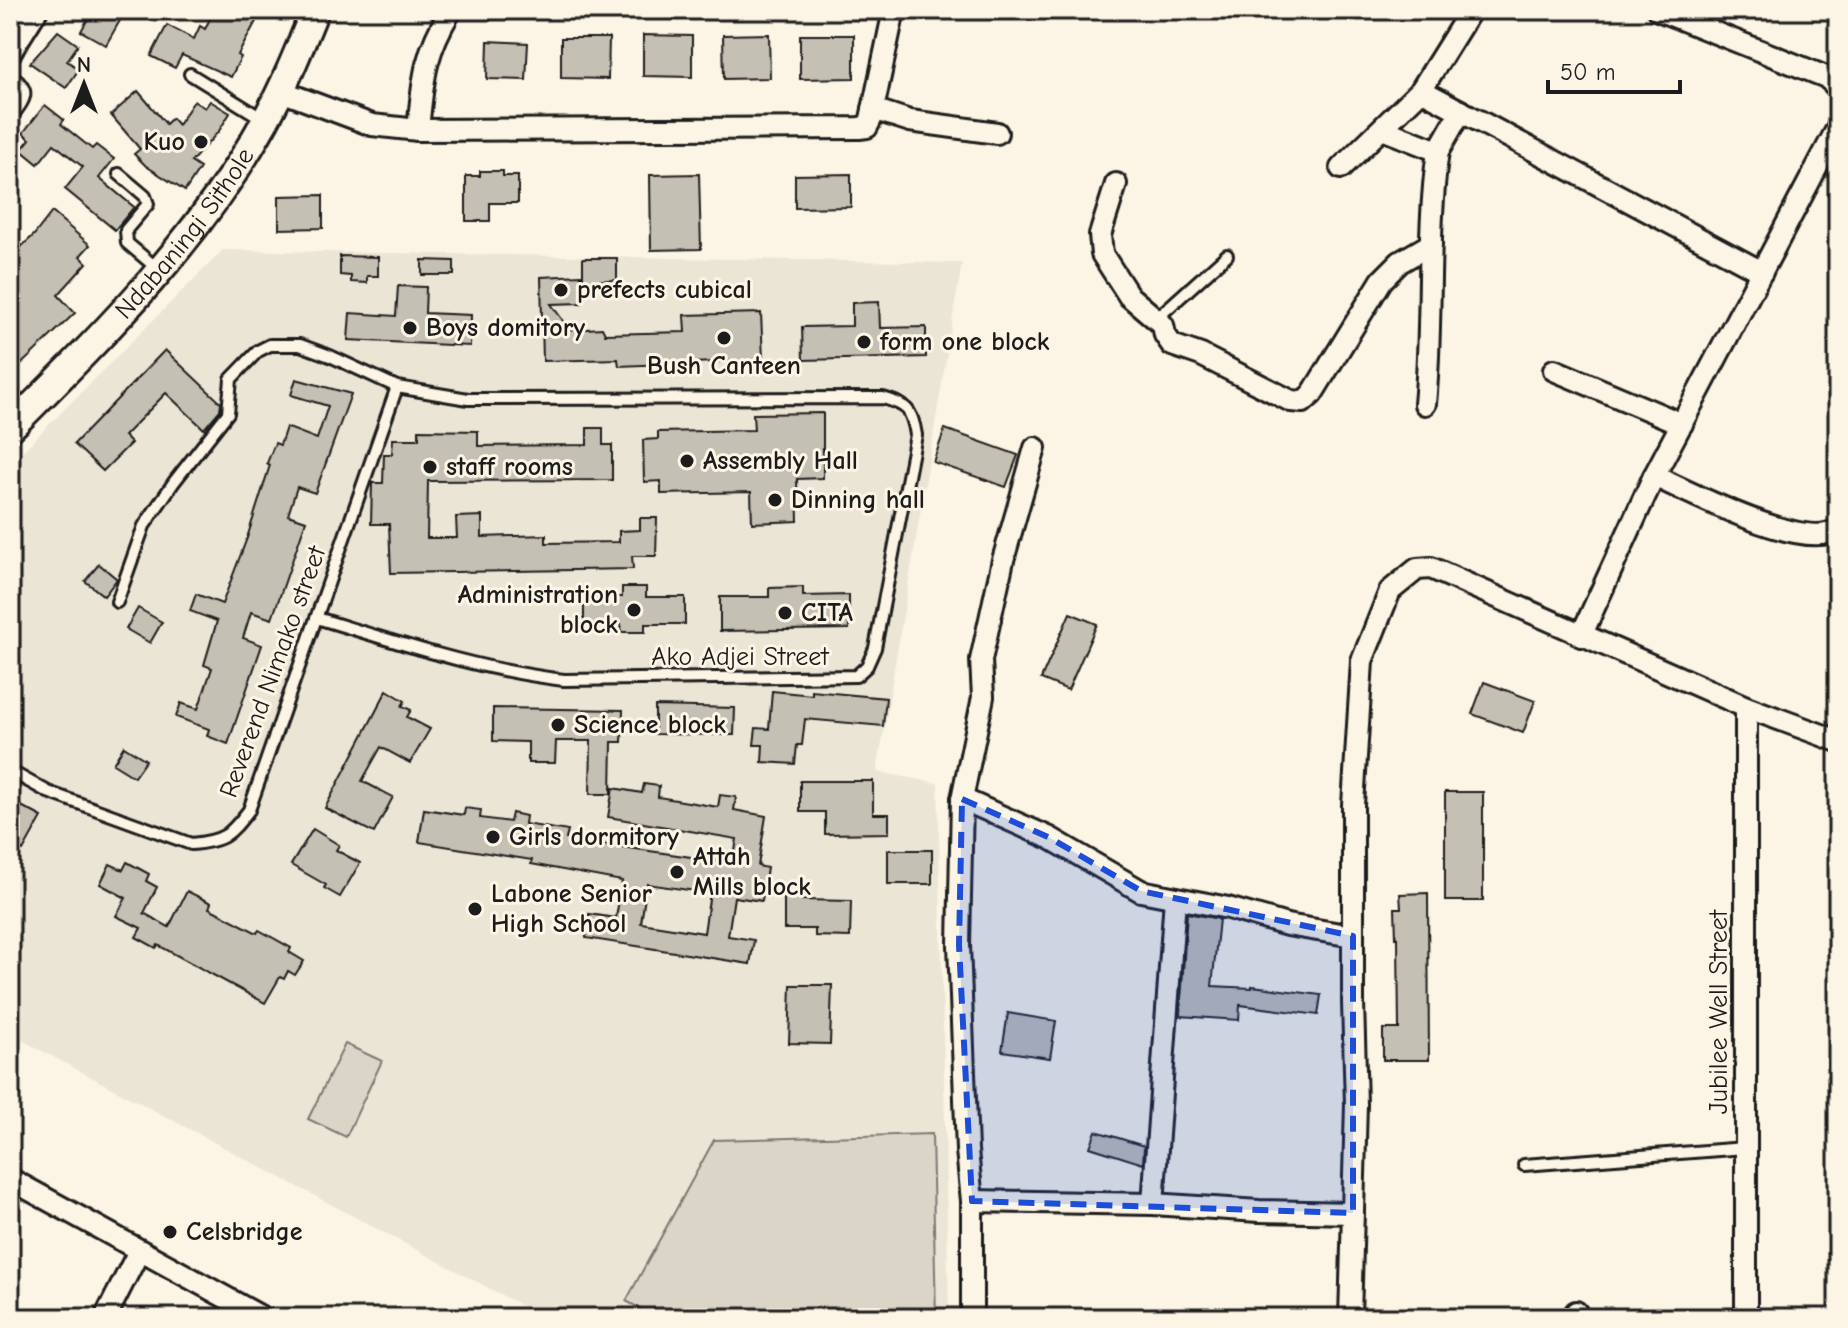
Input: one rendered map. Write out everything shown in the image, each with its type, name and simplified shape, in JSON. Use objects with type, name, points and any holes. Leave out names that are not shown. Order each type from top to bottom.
[{"type":"street","points":[[10,53],[37,10]]},
{"type":"street","name":"Ndabaningi Sithole","points":[[10,428],[118,319],[201,221],[265,121],[315,10]]},
{"type":"street","points":[[418,130],[424,69],[438,32],[451,10]]},
{"type":"street","points":[[281,91],[372,125],[418,130],[867,127],[894,10]]},
{"type":"street","points":[[1341,168],[1421,90],[1471,10]]},
{"type":"street","points":[[1658,10],[1826,77],[1838,88]]},
{"type":"street","points":[[1421,90],[1762,272]]},
{"type":"street","points":[[873,109],[910,121],[997,133]]},
{"type":"street","points":[[1425,404],[1438,151],[1461,111]]},
{"type":"street","points":[[1581,636],[1654,476],[1838,127]]},
{"type":"street","points":[[1382,129],[1438,151]]},
{"type":"street","points":[[1116,184],[1100,235],[1102,254],[1129,296],[1157,318],[1172,345],[1201,355],[1291,401],[1303,402],[1312,394],[1382,280],[1400,262],[1431,244]]},
{"type":"street","points":[[1554,370],[1682,424]]},
{"type":"street","points":[[972,1318],[972,1201],[967,1150],[959,945],[962,799],[983,697],[981,660],[1003,560],[1035,448]]},
{"type":"street","points":[[1654,476],[1724,508],[1808,536],[1833,533],[1838,529]]},
{"type":"street","points":[[1350,1318],[1356,1104],[1353,805],[1362,661],[1390,591],[1417,569],[1431,568],[1746,707],[1838,741]]},
{"type":"street","name":"Jubilee Well Street","points":[[1746,707],[1746,1318]]},
{"type":"street","points":[[962,799],[1050,838],[1141,891],[1228,908],[1287,925],[1353,936]]},
{"type":"street","points":[[1153,1204],[1175,898]]},
{"type":"street","points":[[10,1179],[263,1318]]},
{"type":"street","points":[[972,1201],[1153,1204],[1353,1213]]},
{"type":"street","points":[[105,1318],[139,1251]]},
{"type":"lane","points":[[10,74],[23,84],[26,91],[10,119]]},
{"type":"lane","points":[[190,74],[265,121]]},
{"type":"lane","points":[[119,174],[145,196],[148,204],[126,230],[127,243],[160,272]]},
{"type":"lane","points":[[1157,318],[1227,255]]},
{"type":"lane","points":[[117,602],[144,526],[228,413],[231,379],[258,351],[270,345],[300,345],[397,387]]},
{"type":"lane","name":"Reverend Nimako street","points":[[10,771],[48,792],[191,844],[214,842],[231,834],[249,810],[397,387]]},
{"type":"lane","name":"Ako Adjei Street","points":[[317,618],[469,665],[564,680],[841,678],[856,676],[867,666],[875,648],[916,435],[913,417],[903,404],[883,398],[468,399],[397,387]]},
{"type":"lane","points":[[1524,1165],[1745,1148]]},
{"type":"highlighted area","points":[[962,799],[1050,838],[1141,891],[1353,936],[1353,1213],[972,1201],[959,945]]},
{"type":"shaded area","name":"Labone Senior High School","points":[[223,250],[962,263],[877,772],[938,783],[949,1318],[545,1318],[10,1034],[10,464]]},
{"type":"shaded area","points":[[345,1044],[382,1061],[346,1137],[308,1119]]},
{"type":"shaded area","points":[[932,1134],[936,1318],[658,1318],[626,1301],[714,1140]]},
{"type":"building","points":[[93,10],[126,10],[106,45],[81,31]]},
{"type":"building","points":[[214,10],[262,10],[238,55],[241,57],[231,77],[182,55],[175,68],[151,56],[167,25],[194,39],[200,26],[205,29]]},
{"type":"building","points":[[58,31],[78,45],[67,61],[79,69],[66,88],[30,63]]},
{"type":"building","points":[[769,34],[770,78],[724,79],[723,35]]},
{"type":"building","points":[[643,35],[692,36],[692,77],[643,76]]},
{"type":"building","points":[[800,35],[854,35],[854,78],[800,79]]},
{"type":"building","points":[[561,38],[609,38],[608,79],[561,78]]},
{"type":"building","points":[[488,41],[528,43],[526,80],[487,79]]},
{"type":"building","points":[[138,91],[166,124],[172,118],[178,125],[194,101],[205,108],[210,101],[230,113],[219,131],[191,162],[200,168],[185,191],[146,166],[134,154],[140,149],[111,115]]},
{"type":"building","points":[[45,105],[64,120],[61,124],[92,149],[96,145],[114,159],[99,178],[134,207],[115,230],[65,189],[83,167],[54,144],[38,164],[21,150],[30,139],[23,133]]},
{"type":"building","points":[[480,171],[503,171],[503,176],[518,176],[518,203],[490,203],[490,221],[466,221],[466,176],[480,176]]},
{"type":"building","points":[[699,174],[701,249],[651,250],[650,175]]},
{"type":"building","points":[[851,174],[851,207],[795,208],[795,175]]},
{"type":"building","points":[[323,195],[323,228],[279,229],[279,196]]},
{"type":"building","points":[[52,212],[90,245],[80,256],[87,263],[58,295],[75,313],[10,375],[10,257],[34,235]]},
{"type":"building","points":[[340,256],[378,257],[378,276],[367,276],[367,283],[351,282],[351,276],[340,275]]},
{"type":"building","points":[[583,258],[617,258],[617,280],[583,281]]},
{"type":"building","points":[[422,260],[454,261],[454,275],[422,275]]},
{"type":"building","points":[[581,275],[582,303],[551,304],[570,330],[602,328],[605,334],[685,332],[684,315],[761,313],[763,360],[619,366],[618,359],[543,361],[541,277]]},
{"type":"building","name":"Boys domitory","points":[[398,286],[426,287],[425,313],[471,315],[470,346],[348,340],[350,313],[396,316]]},
{"type":"building","name":"form one block","points":[[879,302],[880,328],[926,327],[926,357],[803,360],[802,327],[852,326],[852,303]]},
{"type":"building","points":[[165,350],[221,403],[220,410],[204,429],[166,393],[124,436],[131,443],[103,471],[74,444]]},
{"type":"building","points":[[296,379],[351,394],[315,493],[297,487],[288,515],[306,521],[272,619],[251,612],[243,638],[262,645],[228,744],[207,736],[209,729],[176,717],[181,703],[198,709],[212,668],[204,665],[217,621],[190,611],[196,594],[222,604],[247,538],[270,465],[267,463],[275,443],[280,445],[286,427],[317,439],[328,406],[291,395]]},
{"type":"building","points":[[823,413],[823,478],[797,479],[798,521],[752,523],[751,492],[661,494],[661,481],[644,482],[643,440],[658,439],[658,432],[754,430],[753,414]]},
{"type":"building","points":[[587,428],[603,428],[603,445],[612,445],[612,480],[428,481],[427,538],[457,538],[456,517],[482,516],[482,537],[546,535],[546,543],[619,542],[619,531],[640,530],[640,518],[657,518],[656,556],[632,556],[633,569],[391,573],[389,524],[371,524],[372,483],[383,483],[384,454],[392,454],[393,439],[419,439],[419,430],[478,431],[478,446],[587,445]]},
{"type":"building","points":[[945,429],[1018,455],[1006,487],[933,462]]},
{"type":"building","points":[[99,564],[117,579],[104,596],[85,581]]},
{"type":"building","name":"Administration block","points":[[622,587],[646,587],[646,597],[685,597],[685,624],[645,624],[645,632],[621,632],[621,624],[584,624],[584,597],[622,597]]},
{"type":"building","name":"CITA","points":[[803,587],[803,596],[849,595],[849,629],[720,631],[720,597],[769,597],[769,588]]},
{"type":"building","points":[[138,608],[162,622],[150,643],[126,629]]},
{"type":"building","points":[[1070,613],[1097,624],[1068,690],[1041,679]]},
{"type":"building","points":[[1484,682],[1535,701],[1523,733],[1472,714]]},
{"type":"building","points":[[387,690],[405,701],[402,706],[411,710],[407,717],[430,729],[410,763],[381,747],[362,781],[393,797],[374,833],[325,808]]},
{"type":"building","points":[[772,691],[812,695],[812,691],[886,698],[883,726],[805,719],[802,745],[797,745],[795,764],[762,762],[763,745],[754,745],[756,728],[769,729]]},
{"type":"building","points":[[655,706],[735,708],[734,735],[655,734]]},
{"type":"building","name":"Science block","points":[[493,708],[623,710],[622,742],[612,742],[611,794],[590,794],[591,741],[556,741],[555,763],[528,763],[528,742],[493,741]]},
{"type":"building","points":[[124,746],[146,760],[134,777],[113,764]]},
{"type":"building","points":[[800,781],[873,781],[873,814],[889,814],[889,833],[825,834],[825,812],[800,812]]},
{"type":"building","points":[[644,784],[659,786],[658,797],[718,807],[720,795],[736,797],[734,810],[766,816],[758,866],[767,868],[762,901],[734,897],[728,936],[754,940],[750,964],[586,938],[589,914],[616,918],[622,881],[531,864],[532,860],[419,842],[424,809],[464,815],[465,808],[481,810],[480,818],[510,822],[512,813],[526,816],[525,824],[568,831],[566,839],[733,863],[737,839],[608,817],[613,788],[642,793]],"holes":[[[647,884],[710,893],[704,933],[641,923]]]},
{"type":"building","points":[[1445,792],[1483,792],[1483,901],[1445,901]]},
{"type":"building","points":[[10,800],[42,817],[23,851],[10,844]]},
{"type":"building","points":[[313,829],[339,845],[336,850],[360,863],[340,897],[291,865]]},
{"type":"building","points":[[888,850],[932,850],[932,884],[888,884]]},
{"type":"building","points":[[127,862],[149,874],[146,881],[157,887],[144,913],[169,927],[187,891],[211,903],[209,908],[291,948],[289,952],[304,961],[295,975],[288,971],[284,979],[280,977],[265,1003],[158,945],[156,948],[136,937],[141,928],[116,916],[126,898],[100,884],[110,864],[123,870]]},
{"type":"building","points":[[1428,893],[1429,1060],[1383,1060],[1383,1029],[1399,1029],[1395,908],[1401,908],[1400,894]]},
{"type":"building","points":[[784,896],[802,896],[802,900],[851,901],[850,937],[815,936],[815,929],[784,929]]},
{"type":"building","points":[[1187,913],[1219,919],[1212,986],[1252,986],[1321,995],[1318,1015],[1240,1005],[1239,1020],[1180,1016]]},
{"type":"building","points":[[791,985],[832,985],[830,1044],[789,1043]]},
{"type":"building","points":[[1008,1013],[1056,1021],[1050,1058],[1002,1051]]},
{"type":"building","points":[[1096,1131],[1144,1146],[1143,1164],[1090,1147]]},
{"type":"place","name":"Kuo","points":[[201,142]]},
{"type":"place","name":"prefects cubical","points":[[561,290]]},
{"type":"place","name":"Boys domitory","points":[[410,328]]},
{"type":"place","name":"Bush Canteen","points":[[724,338]]},
{"type":"place","name":"form one block","points":[[864,342]]},
{"type":"place","name":"Assembly Hall","points":[[687,461]]},
{"type":"place","name":"staff rooms","points":[[430,467]]},
{"type":"place","name":"Dinning hall","points":[[775,500]]},
{"type":"place","name":"Administration block","points":[[634,610]]},
{"type":"place","name":"CITA","points":[[785,613]]},
{"type":"place","name":"Science block","points":[[558,725]]},
{"type":"place","name":"Girls dormitory","points":[[493,837]]},
{"type":"place","name":"Attah Mills block","points":[[677,872]]},
{"type":"place","name":"Labone Senior High School","points":[[475,909]]},
{"type":"place","name":"Celsbridge","points":[[170,1232]]}]
